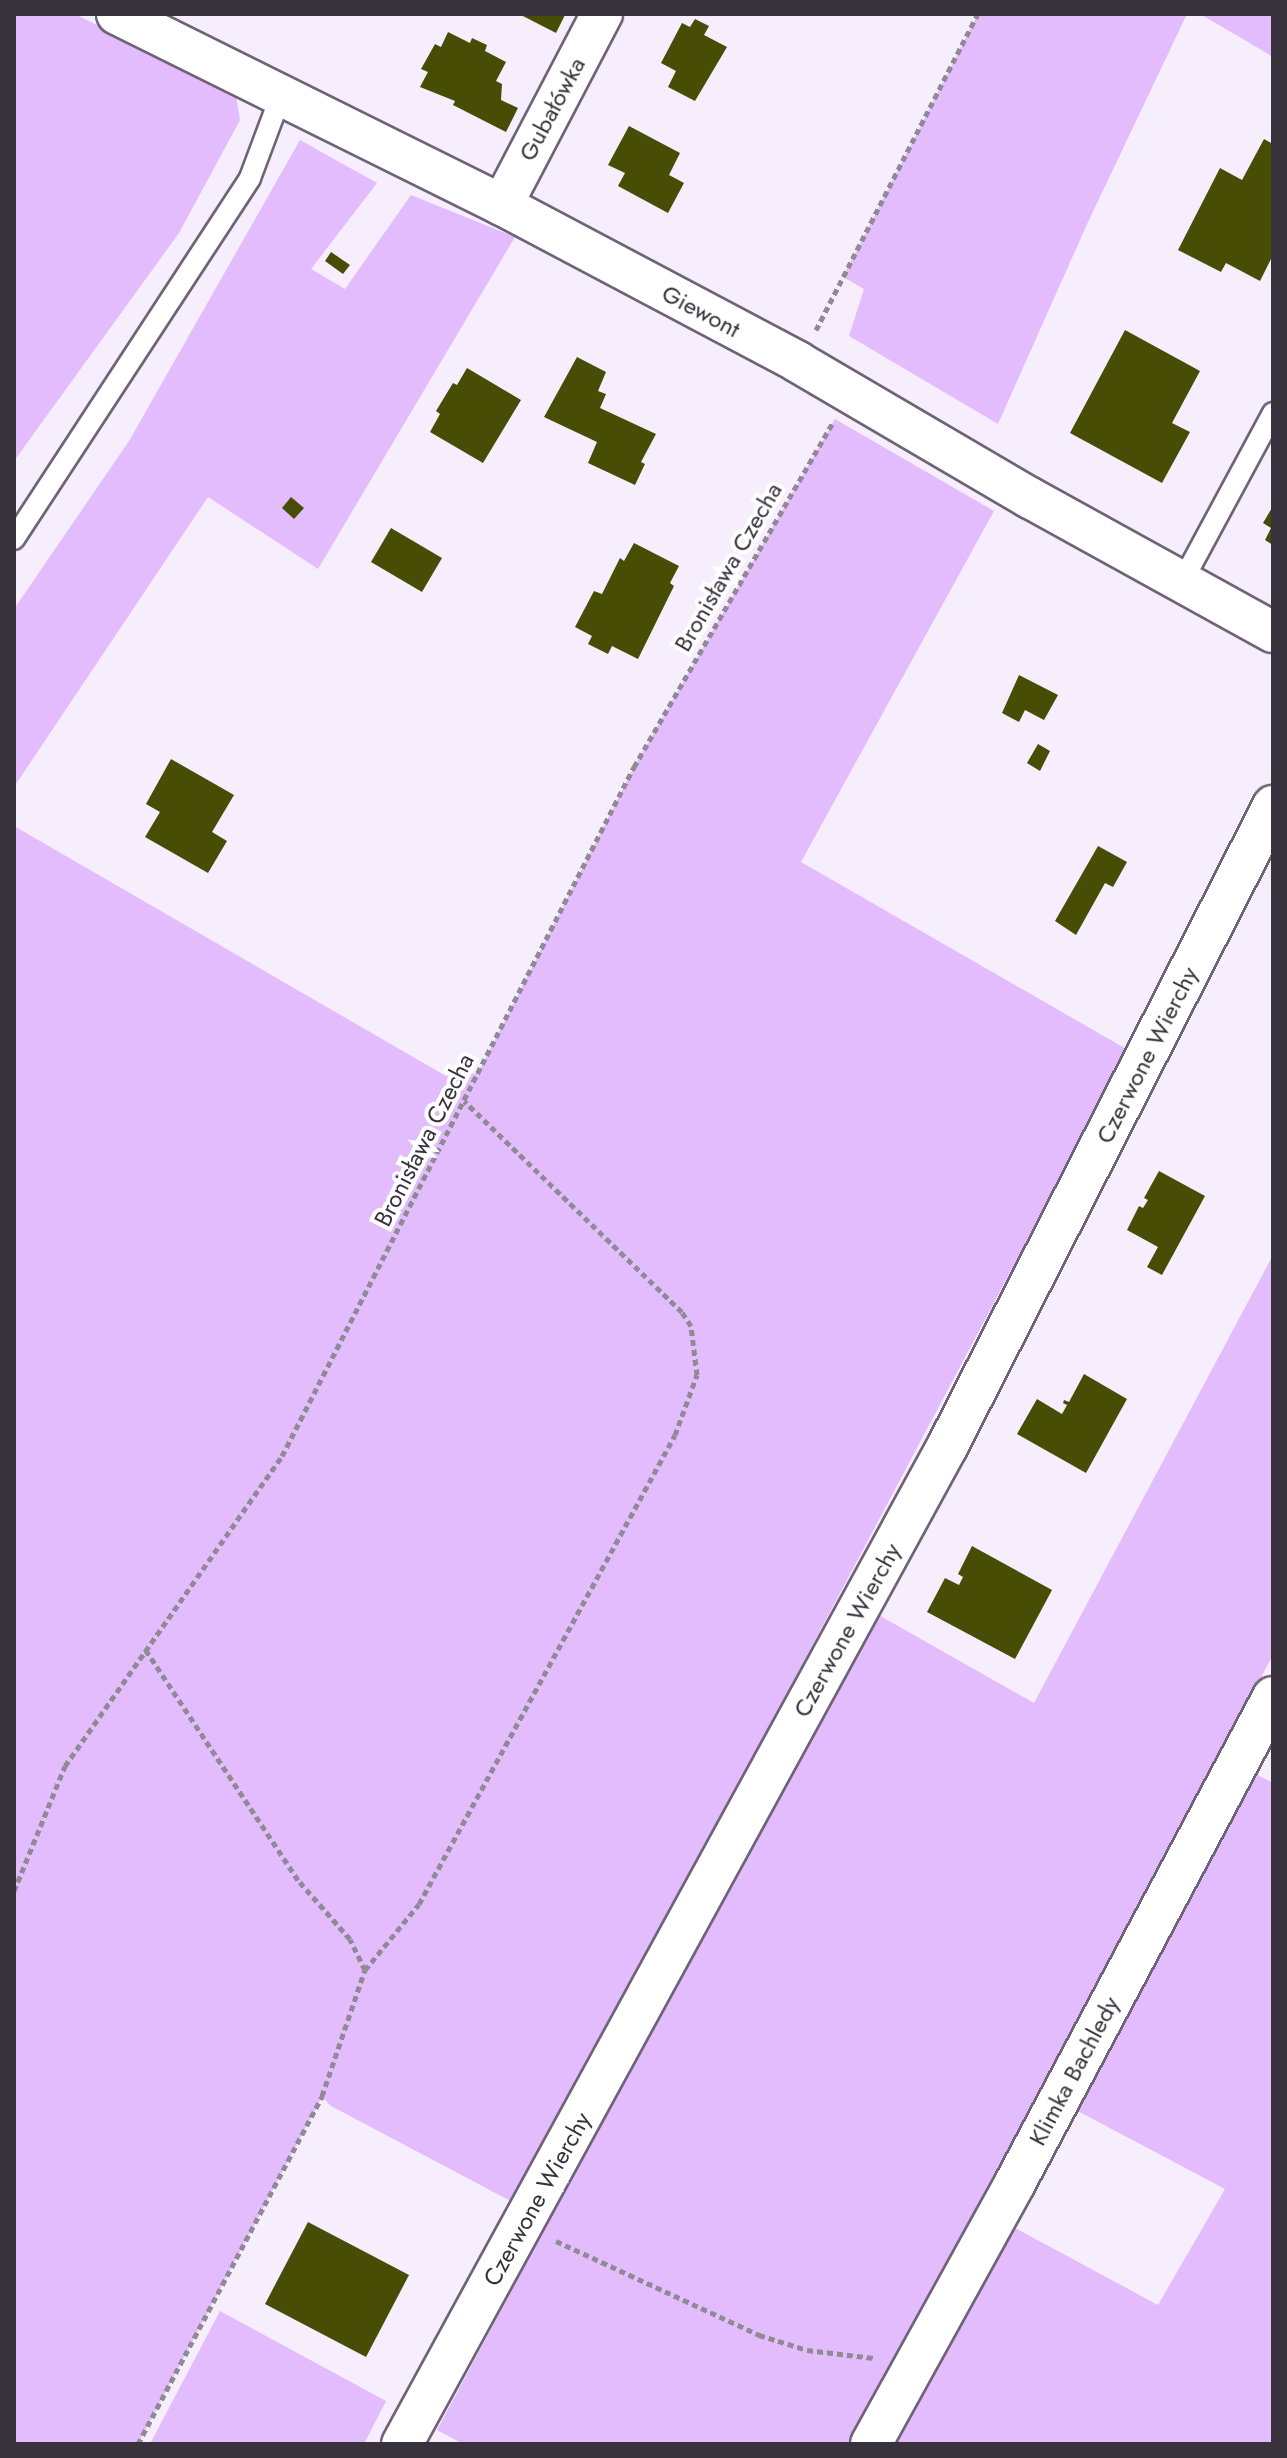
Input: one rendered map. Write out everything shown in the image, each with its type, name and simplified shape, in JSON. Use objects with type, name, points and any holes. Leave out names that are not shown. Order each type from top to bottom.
[{"type":"street","name":"Giewont","points":[[117,14],[502,205],[798,362],[1273,632]]},
{"type":"street","name":"Gubałówka","points":[[502,205],[602,14]]},
{"type":"street","name":"Czerwone Wierchy","points":[[402,2444],[948,1445],[1273,806]]},
{"type":"street","name":"Klimka Bachledy","points":[[871,2444],[1273,1697]]},
{"type":"lane","points":[[14,539],[250,178],[281,95]]},
{"type":"lane","points":[[1182,582],[1273,413]]},
{"type":"path","points":[[798,362],[978,14]]},
{"type":"path","name":"Bronisława Czecha","points":[[14,1891],[65,1766],[282,1456],[634,767],[849,393]]},
{"type":"path","points":[[138,2444],[322,2096],[365,1970],[419,1904],[675,1435],[697,1375],[691,1326],[677,1306],[464,1101]]},
{"type":"path","points":[[146,1650],[298,1880],[350,1939],[365,1970]]},
{"type":"path","points":[[523,2225],[759,2335],[807,2350],[916,2363]]},
{"type":"shaded area","points":[[14,14],[75,14],[236,96],[240,120],[179,233],[14,461]]},
{"type":"shaded area","points":[[978,14],[1187,14],[1088,222],[998,424],[849,336],[864,289],[843,277]]},
{"type":"shaded area","points":[[1200,14],[1273,14],[1273,57],[1248,42]]},
{"type":"shaded area","points":[[300,140],[377,183],[311,269],[345,289],[411,195],[515,237],[318,569],[208,497],[14,787],[14,609],[129,441]]},
{"type":"shaded area","points":[[835,419],[994,511],[801,862],[1128,1050],[516,2204],[331,2106],[322,2097],[138,2444],[14,2444],[14,826],[446,1076],[478,1073],[634,767]]},
{"type":"shaded area","points":[[1273,1255],[1273,1655],[850,2444],[463,2444],[437,2430],[875,1613],[1034,1703]]},
{"type":"shaded area","points":[[1250,1771],[1273,1783],[1273,2444],[897,2444],[886,2438],[1006,2223],[1158,2305],[1225,2189],[1072,2108]]},
{"type":"shaded area","points":[[220,2311],[386,2401],[364,2444],[150,2444]]},
{"type":"building","points":[[519,14],[563,14],[565,15],[556,33]]},
{"type":"building","points":[[695,19],[709,26],[704,35],[727,47],[695,101],[668,87],[676,71],[661,63],[682,23],[690,27]]},
{"type":"building","points":[[448,32],[470,43],[472,38],[487,45],[485,51],[506,62],[496,81],[502,84],[501,100],[518,108],[506,132],[453,105],[455,101],[420,87],[428,72],[421,69],[435,44],[441,47]]},
{"type":"building","points":[[629,126],[680,153],[669,175],[684,183],[668,213],[618,186],[625,173],[608,165]]},
{"type":"building","points":[[1264,139],[1273,144],[1273,255],[1260,281],[1226,263],[1221,272],[1178,250],[1220,168],[1242,180]]},
{"type":"building","points":[[331,252],[350,265],[343,274],[325,261]]},
{"type":"building","points":[[1125,330],[1200,371],[1172,423],[1190,432],[1162,483],[1070,433]]},
{"type":"building","points":[[577,357],[606,372],[598,391],[606,394],[600,408],[656,434],[641,462],[645,464],[635,485],[588,463],[597,442],[544,417]]},
{"type":"building","points":[[467,368],[521,400],[483,463],[430,432],[440,414],[436,411],[453,383],[457,385]]},
{"type":"building","points":[[291,497],[304,508],[294,519],[282,508]]},
{"type":"building","points":[[1273,506],[1273,545],[1265,540],[1271,528],[1263,523]]},
{"type":"building","points":[[391,528],[442,558],[422,592],[371,562]]},
{"type":"building","points":[[634,543],[679,566],[670,583],[674,586],[638,659],[612,646],[608,654],[588,644],[592,636],[575,627],[594,591],[602,594],[620,558],[624,561]]},
{"type":"building","points":[[1019,675],[1058,695],[1044,720],[1025,710],[1019,722],[1002,713]]},
{"type":"building","points":[[1038,744],[1050,751],[1040,771],[1027,763]]},
{"type":"building","points":[[171,759],[234,795],[212,832],[227,841],[208,873],[145,837],[160,812],[146,804]]},
{"type":"building","points":[[1098,846],[1127,862],[1113,887],[1105,883],[1076,935],[1055,921]]},
{"type":"building","points":[[1159,1171],[1205,1196],[1162,1275],[1147,1267],[1158,1247],[1127,1230],[1139,1206],[1143,1208],[1148,1200],[1144,1198]]},
{"type":"building","points":[[1084,1374],[1127,1399],[1086,1473],[1017,1434],[1037,1399],[1062,1414],[1067,1405],[1063,1403],[1064,1400],[1069,1402]]},
{"type":"building","points":[[972,1546],[1052,1590],[1015,1659],[927,1612],[945,1578],[959,1585],[963,1577],[958,1574]]},
{"type":"building","points":[[308,2222],[409,2275],[366,2357],[265,2304]]}]
